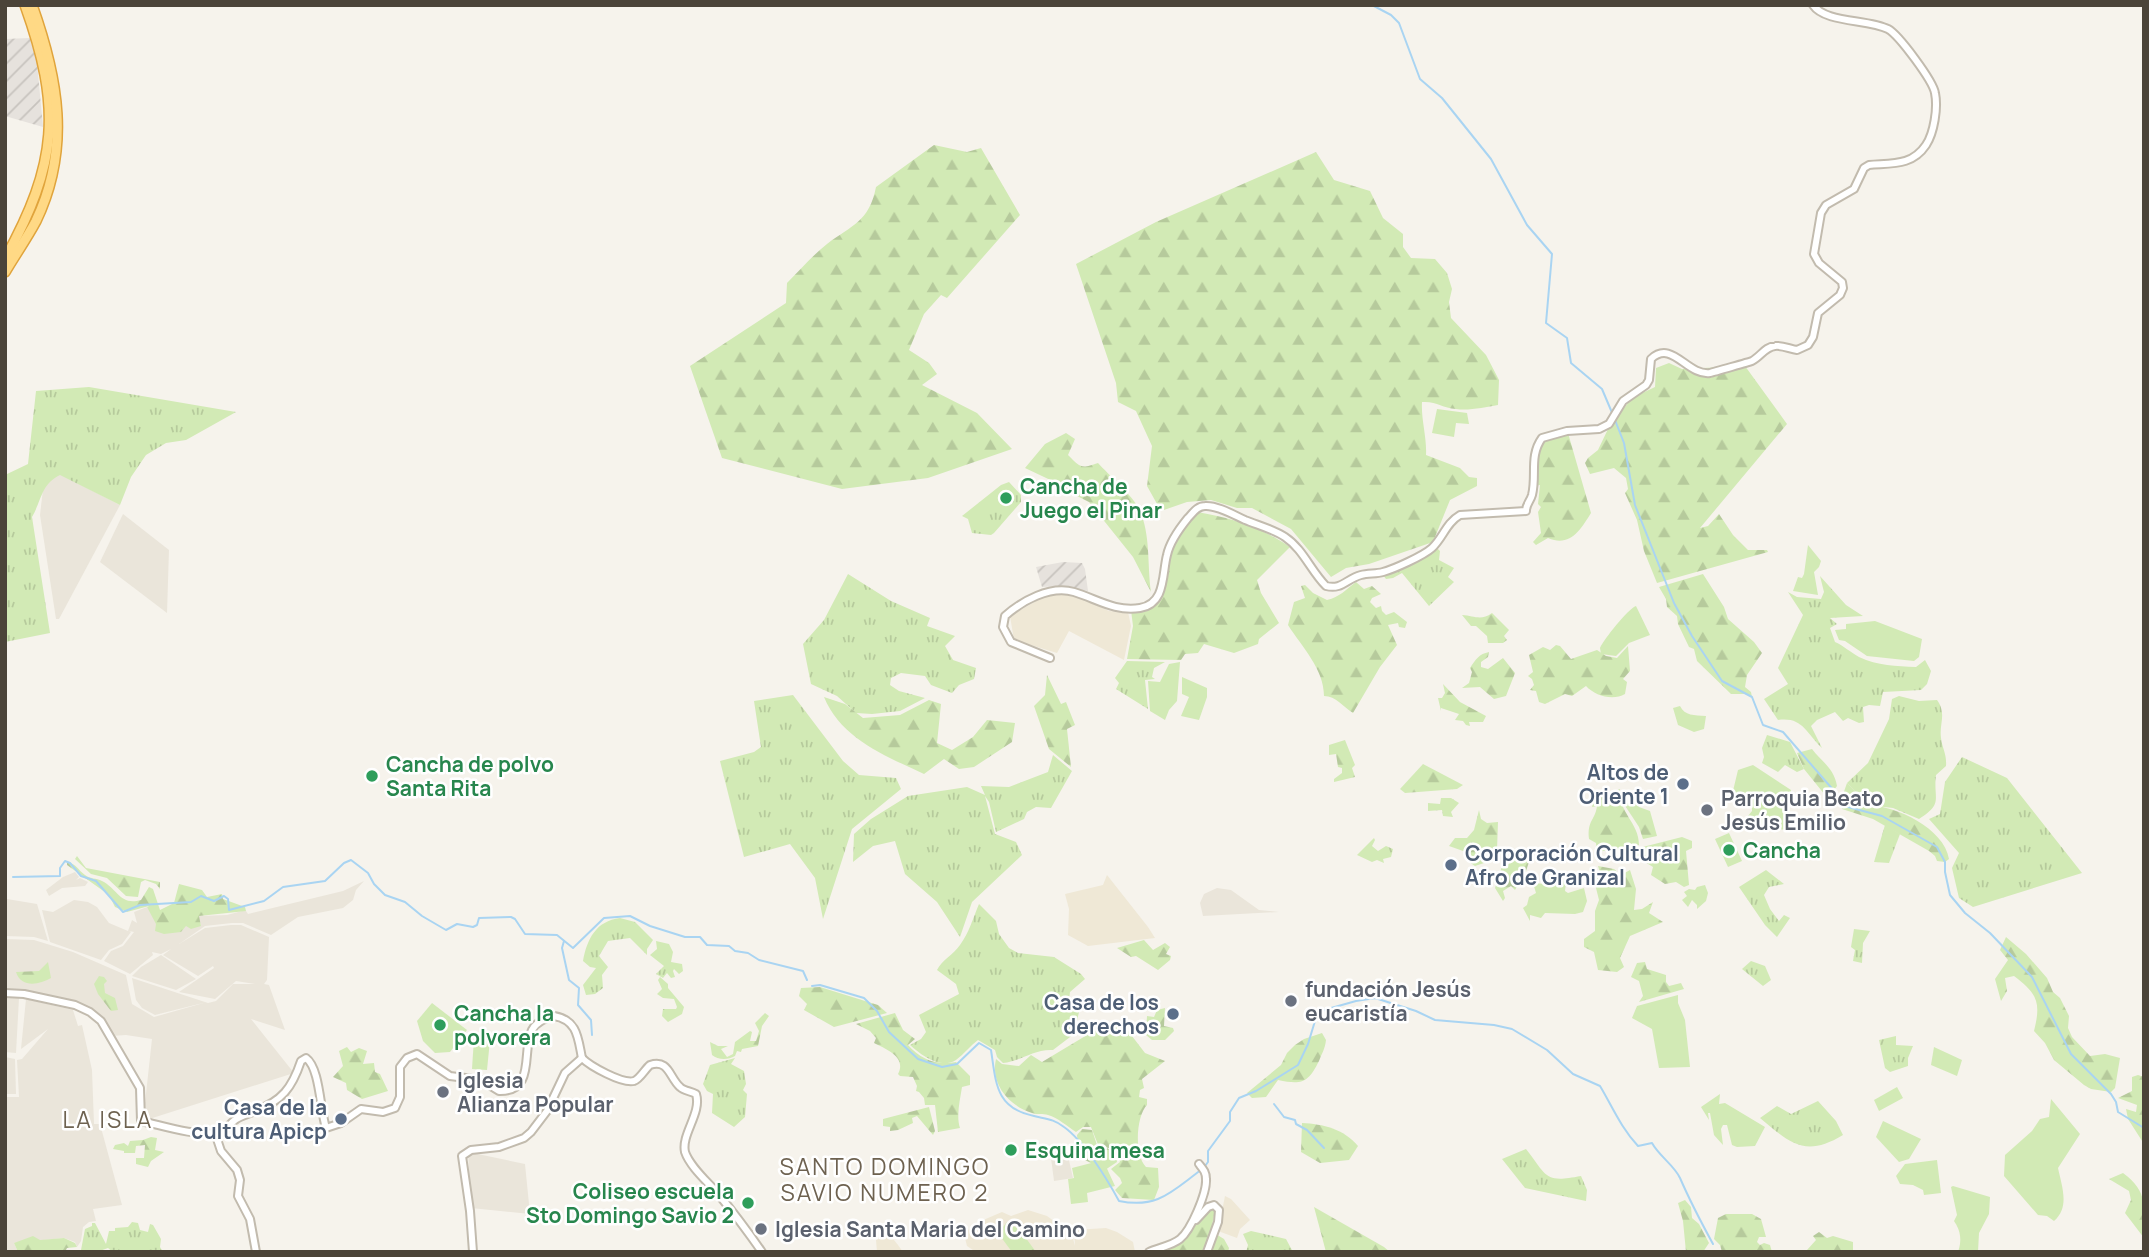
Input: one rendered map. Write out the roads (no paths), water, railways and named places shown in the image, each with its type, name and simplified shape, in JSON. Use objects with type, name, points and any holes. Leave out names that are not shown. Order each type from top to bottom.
[{"type":"highway","points":[[5,259],[36,196],[49,139],[48,87],[44,63],[25,5]]},
{"type":"highway","points":[[5,272],[35,222],[44,200],[53,166],[57,131],[53,71],[32,5]]},
{"type":"street","points":[[1050,658],[1011,642],[1003,627],[1005,616],[1030,599],[1061,590],[1072,591],[1109,607],[1148,606],[1156,599],[1161,589],[1170,545],[1200,507],[1206,505],[1221,510],[1285,537],[1311,564],[1326,586],[1338,587],[1362,575],[1384,572],[1423,555],[1435,545],[1454,518],[1460,515],[1526,511],[1533,493],[1535,449],[1542,438],[1567,431],[1599,429],[1613,418],[1623,401],[1646,385],[1651,359],[1658,353],[1672,355],[1699,372],[1709,373],[1751,362],[1778,345],[1797,350],[1808,345],[1813,337],[1818,313],[1840,295],[1843,288],[1842,282],[1819,263],[1814,254],[1821,213],[1826,205],[1854,189],[1864,168],[1869,165],[1911,161],[1920,154],[1930,139],[1936,95],[1933,85],[1903,41],[1888,30],[1822,13],[1813,5]]},
{"type":"street","points":[[5,993],[55,1000],[90,1012],[106,1027],[139,1088],[141,1121],[215,1133],[229,1128],[234,1120],[269,1106],[288,1091],[301,1061],[306,1058],[312,1063],[326,1128],[341,1123],[361,1109],[389,1112],[395,1108],[400,1097],[398,1075],[401,1062],[417,1054],[450,1076],[481,1080],[499,1091],[505,1091],[521,1081],[526,1072],[530,1032],[535,1025],[554,1016],[568,1021],[578,1033],[582,1058],[600,1071],[630,1081],[639,1078],[650,1065],[660,1063],[666,1066],[680,1087],[693,1091],[698,1097],[685,1152],[762,1252]]},
{"type":"street","points":[[473,1252],[467,1179],[462,1156],[471,1150],[486,1150],[524,1138],[539,1124],[565,1073],[582,1058]]},
{"type":"street","points":[[215,1133],[221,1151],[237,1170],[240,1180],[238,1196],[250,1219],[256,1252]]},
{"type":"street","points":[[1149,1252],[1180,1240],[1189,1226],[1199,1208],[1206,1184],[1204,1171],[1199,1164]]},
{"type":"street","points":[[1189,1226],[1208,1207],[1217,1207],[1218,1222],[1208,1252]]},
{"type":"waterway","points":[[1372,5],[1391,15],[1399,23],[1420,79],[1442,98],[1491,159],[1527,225],[1552,254],[1546,323],[1567,338],[1571,363],[1602,389],[1613,415]]},
{"type":"waterway","points":[[1615,420],[1624,443],[1635,505],[1674,603],[1722,681],[1752,697],[1763,725],[1783,732],[1848,807],[1882,816],[1937,847],[1945,862],[1950,895],[1965,913],[1990,933],[2032,977],[2071,1054],[2111,1094],[2118,1112],[2144,1128]]},
{"type":"waterway","points":[[13,877],[60,876],[60,868],[65,861],[81,876],[96,881],[123,912],[140,905],[191,902],[201,896],[214,901],[224,896],[228,899],[229,910],[264,901],[283,887],[325,881],[351,860],[368,873],[385,895],[405,902],[446,930],[457,924],[473,927],[477,925],[479,918],[511,917],[525,934],[557,935],[573,948],[604,918],[630,916],[650,926],[685,937],[700,937],[707,945],[729,946],[759,960],[803,971],[807,980]]},
{"type":"waterway","points":[[564,941],[562,948],[569,980],[579,988],[578,1005],[591,1020],[592,1035]]},
{"type":"waterway","points":[[812,986],[820,985],[864,998],[877,1011],[889,1032],[918,1059],[942,1067],[957,1064],[979,1043],[991,1050],[997,1083],[1005,1100],[1021,1112],[1053,1121],[1072,1133],[1094,1161],[1119,1201],[1133,1203],[1154,1200],[1173,1191],[1201,1170]]},
{"type":"waterway","points":[[1205,1166],[1208,1162],[1208,1151],[1230,1121],[1230,1112],[1239,1098],[1256,1091],[1298,1065],[1315,1021],[1324,1010],[1375,998],[1435,1020],[1512,1029],[1547,1050],[1573,1074],[1600,1086],[1638,1146],[1652,1143],[1677,1173],[1713,1244]]},
{"type":"waterway","points":[[1274,1104],[1284,1117],[1295,1120],[1296,1124],[1307,1130],[1324,1148]]},
{"type":"place","name":"Cancha de Juego el Pinar","points":[[1006,498]]},
{"type":"place","name":"Cancha de polvo Santa Rita","points":[[372,776]]},
{"type":"place","name":"Altos de Oriente 1","points":[[1683,784]]},
{"type":"place","name":"Parroquia Beato Jesús Emilio","points":[[1707,810]]},
{"type":"place","name":"Cancha","points":[[1729,850]]},
{"type":"place","name":"Corporación Cultural Afro de Granizal","points":[[1451,865]]},
{"type":"place","name":"fundación Jesús eucaristía","points":[[1291,1001]]},
{"type":"place","name":"Casa de los derechos","points":[[1173,1014]]},
{"type":"place","name":"Cancha la polvorera","points":[[440,1025]]},
{"type":"place","name":"Iglesia Alianza Popular","points":[[443,1092]]},
{"type":"place","name":"Casa de la cultura Apicp","points":[[341,1119]]},
{"type":"place","name":"Esquina mesa","points":[[1011,1150]]},
{"type":"place","name":"Coliseo escuela Sto Domingo Savio 2","points":[[748,1203]]},
{"type":"place","name":"Iglesia Santa Maria del Camino","points":[[761,1229]]},
{"type":"district","name":"LA ISLA","points":[[108,1119]]},
{"type":"district","name":"SANTO DOMINGO SAVIO NUMERO 2","points":[[885,1179]]}]
